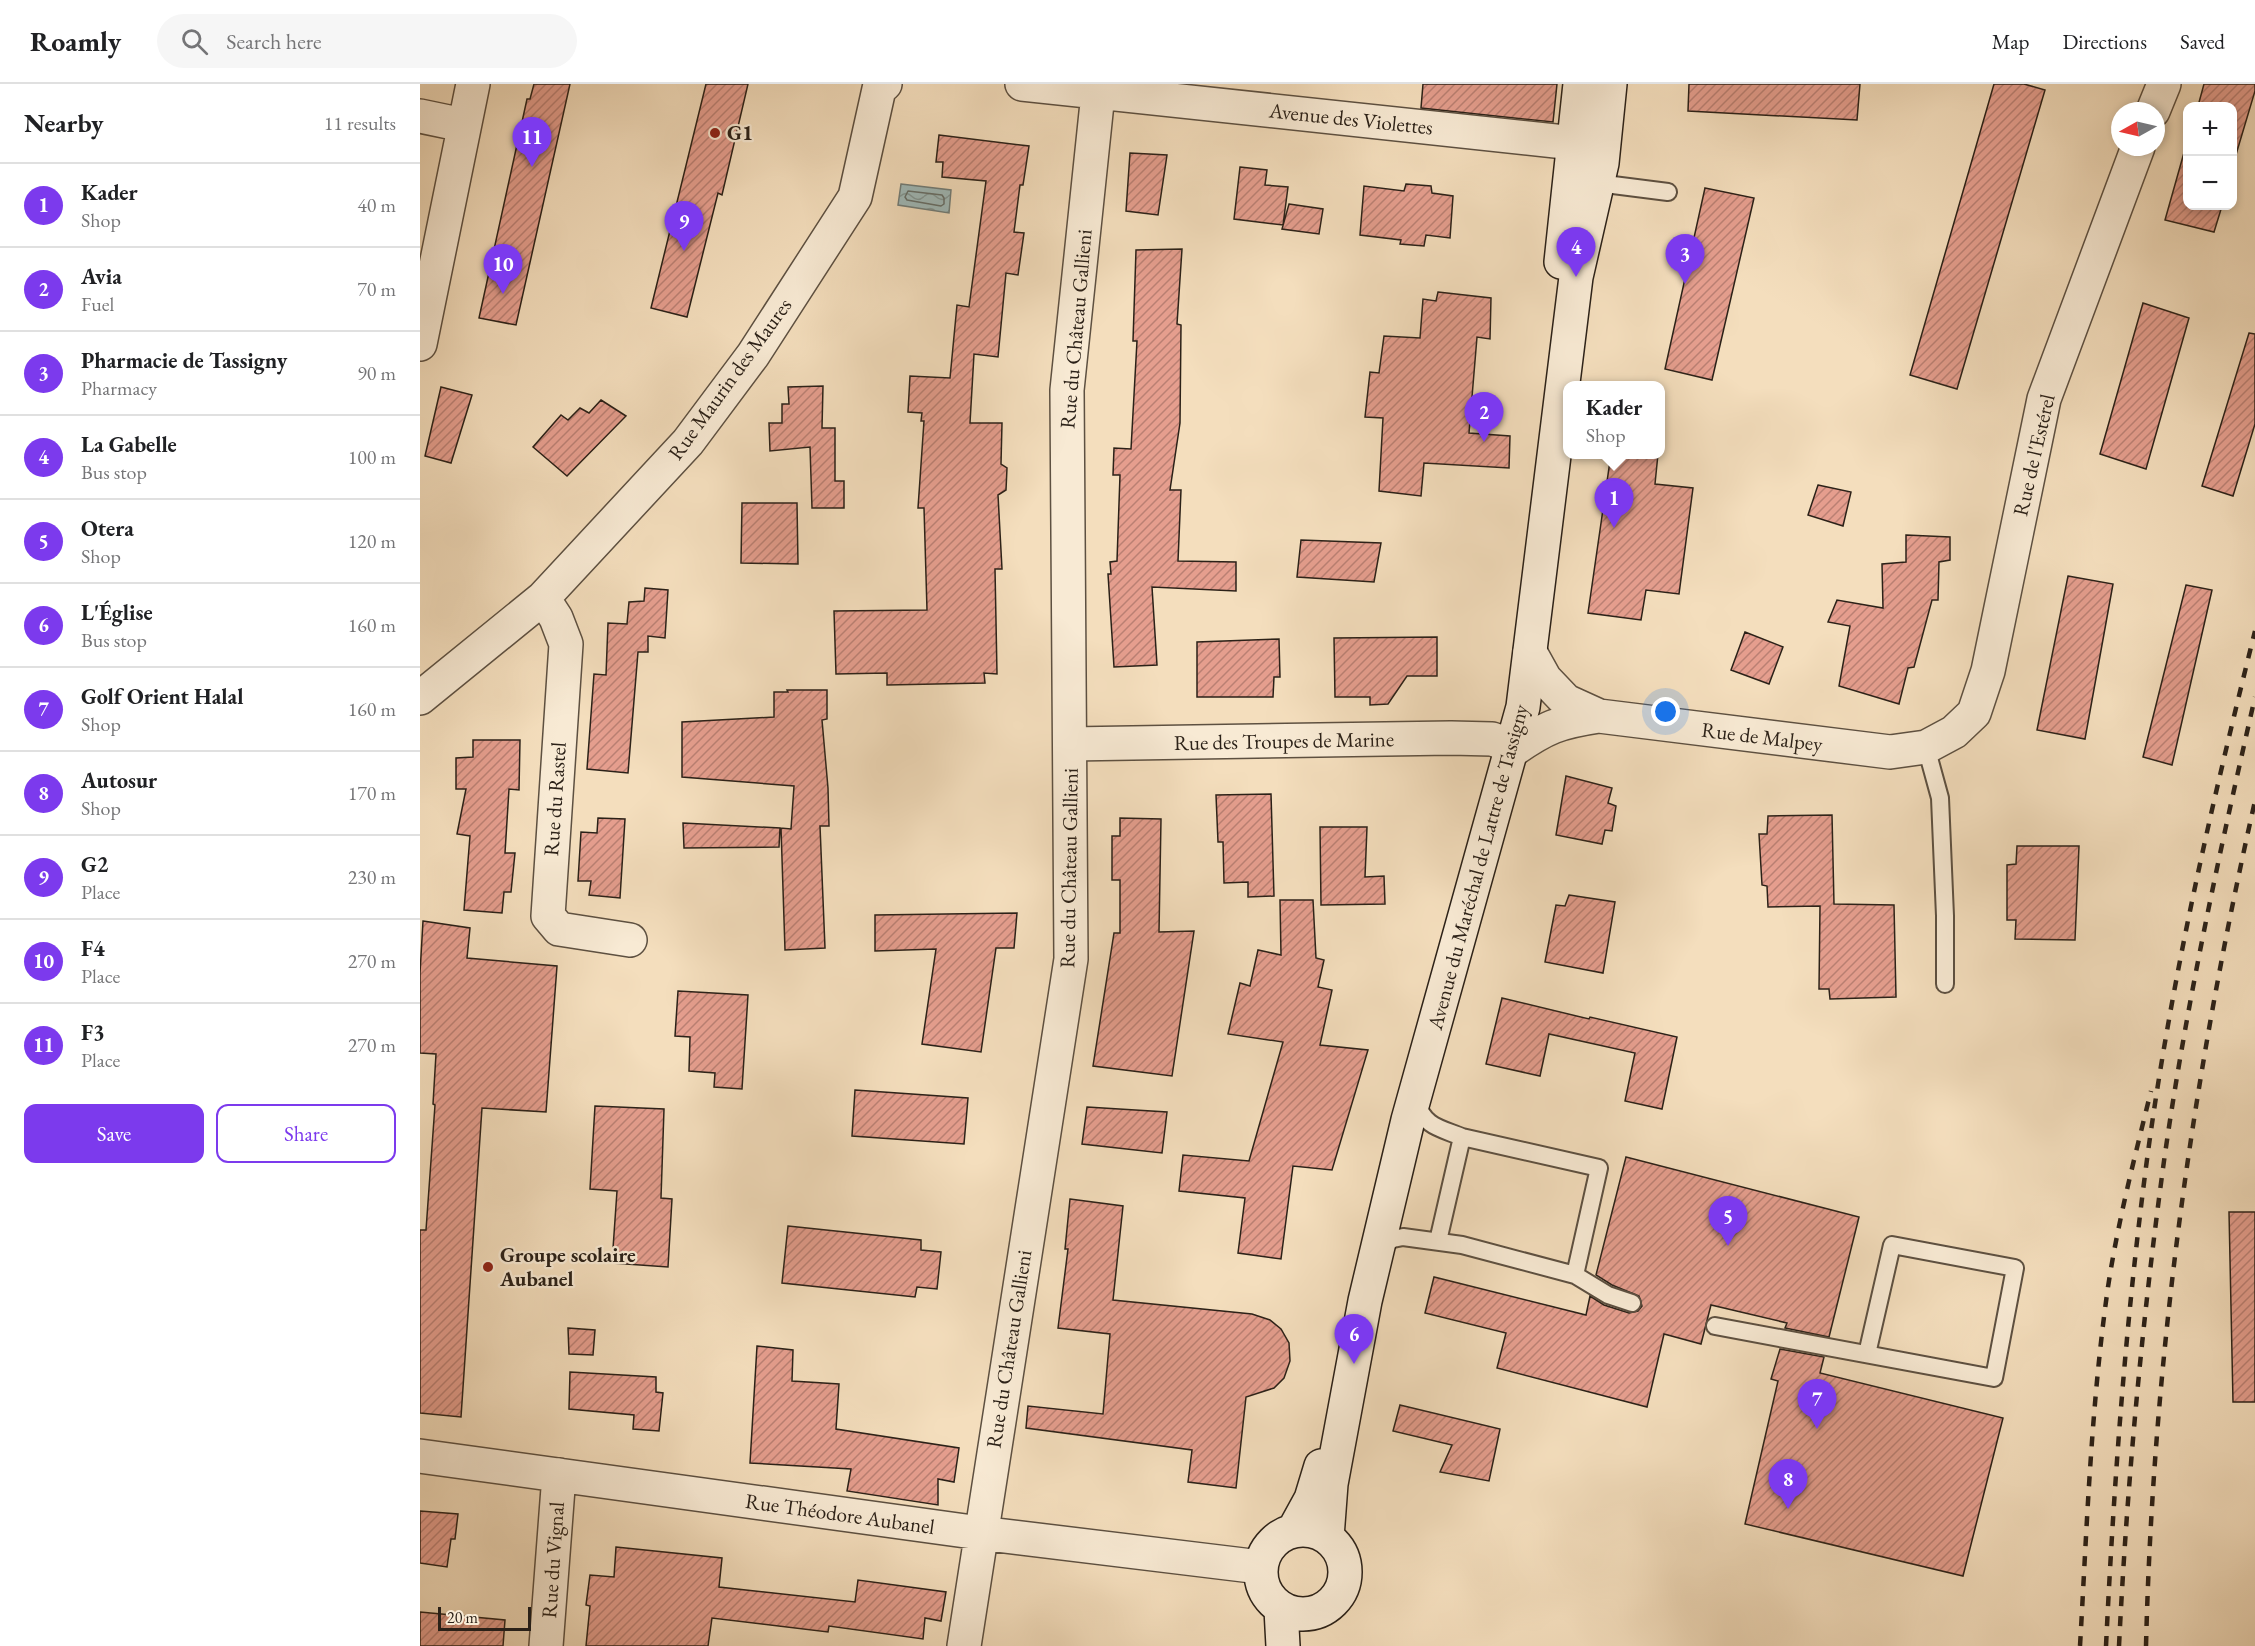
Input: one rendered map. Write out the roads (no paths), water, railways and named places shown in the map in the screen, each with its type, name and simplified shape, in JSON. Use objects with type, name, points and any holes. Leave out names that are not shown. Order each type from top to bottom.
[{"type":"street","points":[[420,344],[472,84]]},
{"type":"street","name":"Rue Maurin des Maures","points":[[420,698],[543,598],[688,442],[753,355],[855,197],[879,89],[885,84]]},
{"type":"street","name":"Avenue des Violettes","points":[[1022,84],[1099,88],[1574,143]]},
{"type":"street","name":"Avenue du Maréchal de Lattre de Tassigny","points":[[1327,1537],[1331,1484],[1365,1301],[1414,1096],[1505,746],[1520,632],[1580,84]]},
{"type":"street","name":"Avenue du Maréchal de Lattre de Tassigny","points":[[1563,381],[1576,277],[1598,180],[1610,84]]},
{"type":"street","points":[[2157,102],[2164,84]]},
{"type":"street","name":"Rue du Château Gallieni","points":[[964,1646],[1071,959],[1067,390],[1099,88]]},
{"type":"street","points":[[420,116],[463,125]]},
{"type":"street","name":"Rue de l'Estérel","points":[[1926,747],[1954,732],[1974,713],[1988,671],[2044,399],[2135,156]]},
{"type":"street","name":"Avenue du Maréchal de Lattre de Tassigny","points":[[1294,1530],[1311,1499],[1318,1477],[1351,1298],[1379,1175],[1477,826],[1505,746],[1523,707],[1563,383]]},
{"type":"street","name":"Rue du Rastel","points":[[543,598],[556,618],[566,644],[548,916],[559,929],[630,940]]},
{"type":"street","name":"Rue de Malpey","points":[[1530,652],[1545,679],[1566,701],[1599,716]]},
{"type":"street","name":"Rue de Malpey","points":[[1505,746],[1567,721],[1599,716],[1890,752],[1926,747]]},
{"type":"street","name":"Rue des Troupes de Marine","points":[[1070,744],[1451,738],[1492,739],[1505,746]]},
{"type":"street","name":"Rue Théodore Aubanel","points":[[420,1456],[980,1533],[1260,1567]]},
{"type":"street","name":"Rue du Vignal","points":[[546,1646],[559,1475]]},
{"type":"street","points":[[1305,1529],[1327,1537],[1338,1548],[1345,1564],[1345,1580],[1339,1595],[1328,1607],[1313,1614],[1291,1614],[1281,1609],[1269,1598],[1262,1584],[1260,1567],[1266,1550],[1278,1538],[1294,1530],[1305,1529]]},
{"type":"street","points":[[1281,1609],[1283,1646]]},
{"type":"street","points":[[1304,1646],[1313,1614]]},
{"type":"lane","points":[[1593,84],[1588,147],[1591,176],[1613,185],[1668,192]]},
{"type":"lane","points":[[1926,747],[1940,798],[1945,916],[1945,984]]},
{"type":"lane","points":[[1414,1096],[1419,1112],[1428,1124],[1462,1137],[1599,1168],[1575,1275]]},
{"type":"lane","points":[[1438,1241],[1462,1137]]},
{"type":"lane","points":[[1378,1246],[1403,1237],[1462,1245],[1575,1275],[1608,1295],[1632,1303]]},
{"type":"lane","points":[[1714,1326],[1995,1378],[2015,1268],[1892,1245],[1867,1354]]},
{"type":"water","points":[[901,184],[951,190],[949,213],[898,205]]},
{"type":"railway","points":[[2106,1646],[2122,1399],[2133,1275],[2148,1152],[2169,1021],[2194,890],[2255,631]]},
{"type":"railway","points":[[2119,1646],[2136,1403],[2164,1161],[2205,928],[2255,697]]},
{"type":"railway","points":[[2146,1646],[2157,1433],[2180,1221],[2212,1010],[2255,801]]},
{"type":"railway","points":[[2080,1646],[2090,1466],[2102,1332],[2117,1238],[2151,1091]]},
{"type":"place","name":"G1","points":[[715,133]]},
{"type":"place","name":"F3","points":[[532,167]]},
{"type":"place","name":"G2","points":[[684,251]]},
{"type":"place","name":"La Gabelle","points":[[1576,277]]},
{"type":"place","name":"Pharmacie de Tassigny","points":[[1685,284]]},
{"type":"place","name":"F4","points":[[503,294]]},
{"type":"place","name":"Avia","points":[[1484,442]]},
{"type":"place","name":"Kader","points":[[1614,528]]},
{"type":"place","name":"Otera","points":[[1728,1246]]},
{"type":"place","name":"Groupe scolaire Aubanel","points":[[488,1267]]},
{"type":"place","name":"L'Église","points":[[1354,1364]]},
{"type":"place","name":"Golf Orient Halal","points":[[1817,1429]]},
{"type":"place","name":"Autosur","points":[[1788,1509]]}]
